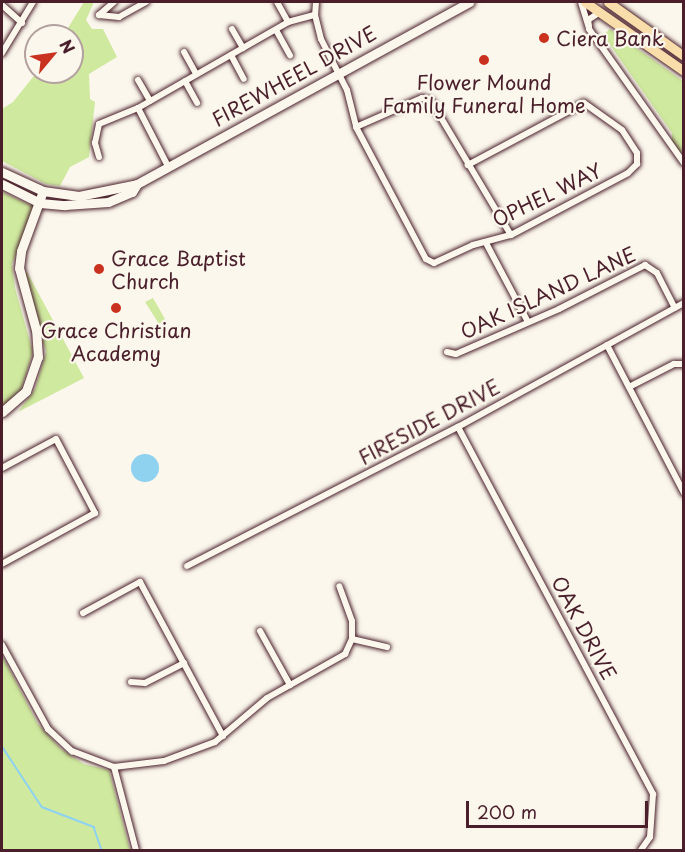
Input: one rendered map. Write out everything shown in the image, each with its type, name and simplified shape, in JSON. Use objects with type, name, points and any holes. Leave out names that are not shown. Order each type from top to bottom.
[{"type":"main road","points":[[583,2],[684,71]]},
{"type":"main road","points":[[608,2],[684,56]]},
{"type":"street","points":[[2,53],[33,2]]},
{"type":"street","points":[[114,2],[99,15],[119,17],[146,2]]},
{"type":"street","points":[[277,2],[288,22]]},
{"type":"street","points":[[316,2],[315,15],[321,39],[339,72],[356,127],[426,98],[432,100],[468,165],[491,196],[511,235]]},
{"type":"street","name":"FIREWHEEL DRIVE","points":[[2,172],[43,191],[93,195],[137,184],[469,2]]},
{"type":"street","points":[[583,2],[589,29],[684,163]]},
{"type":"street","points":[[2,5],[21,23]]},
{"type":"street","points":[[589,29],[588,20],[600,12]]},
{"type":"street","points":[[99,157],[94,143],[99,124],[138,108],[288,22],[315,15]]},
{"type":"street","points":[[232,28],[243,48]]},
{"type":"street","points":[[276,30],[290,54]]},
{"type":"street","points":[[184,52],[196,75]]},
{"type":"street","points":[[231,55],[244,79]]},
{"type":"street","points":[[138,80],[150,101]]},
{"type":"street","points":[[185,81],[197,103]]},
{"type":"street","name":"OPHEL WAY","points":[[356,127],[426,259],[434,263],[511,235],[628,173],[637,164],[637,153],[622,130],[584,103],[468,165]]},
{"type":"street","points":[[138,108],[168,166]]},
{"type":"street","name":"FIREWHEEL DRIVE","points":[[2,184],[40,203],[108,202],[132,192],[137,184]]},
{"type":"street","points":[[2,411],[26,391],[38,357],[36,330],[19,268],[21,251],[43,191]]},
{"type":"street","points":[[486,243],[527,320]]},
{"type":"street","name":"OAK ISLAND LANE","points":[[447,352],[456,354],[527,320],[559,309],[645,266],[657,273],[675,308]]},
{"type":"street","name":"FIRESIDE DRIVE","points":[[188,566],[458,427],[684,303]]},
{"type":"street","points":[[607,345],[684,493]]},
{"type":"street","points":[[629,387],[674,364],[684,364]]},
{"type":"street","name":"OAK DRIVE","points":[[458,427],[653,794],[650,837],[641,850]]},
{"type":"street","points":[[2,468],[56,438],[95,513],[2,564]]},
{"type":"street","points":[[83,613],[140,582],[224,736]]},
{"type":"street","points":[[2,645],[48,729],[60,741],[89,760],[114,767],[183,757],[224,736],[267,698],[345,654],[352,639],[351,615],[339,586]]},
{"type":"street","points":[[260,631],[290,685]]},
{"type":"street","points":[[352,639],[387,646]]},
{"type":"street","points":[[131,682],[145,683],[184,663]]},
{"type":"street","points":[[114,767],[136,850]]},
{"type":"green space","points":[[84,2],[94,2],[86,20],[92,29],[103,29],[117,57],[89,74],[90,99],[95,102],[89,157],[70,167],[60,186],[46,184],[2,161],[2,109],[13,102],[27,84],[84,84],[84,24],[70,24]]},
{"type":"green space","points":[[610,29],[683,81],[683,156],[672,144],[672,133],[603,35]]},
{"type":"green space","points":[[2,192],[35,207],[12,264],[15,288],[33,352],[21,390],[2,407]]},
{"type":"green space","points":[[27,272],[84,378],[18,412],[35,389],[46,352],[24,276]]},
{"type":"green space","points":[[153,298],[165,319],[159,324],[145,302]]},
{"type":"green space","points":[[2,655],[38,724],[61,749],[84,764],[109,770],[130,850],[2,850]]},
{"type":"water","points":[[145,454],[155,458],[159,468],[155,478],[145,482],[135,478],[131,468],[135,458]]},
{"type":"waterway","points":[[2,746],[42,807],[94,827],[102,850]]},
{"type":"place","name":"Ciera Bank","points":[[544,38]]},
{"type":"place","name":"Flower Mound Family Funeral Home","points":[[484,60]]},
{"type":"place","name":"Grace Baptist Church","points":[[99,269]]},
{"type":"place","name":"Grace Christian Academy","points":[[116,308]]}]
